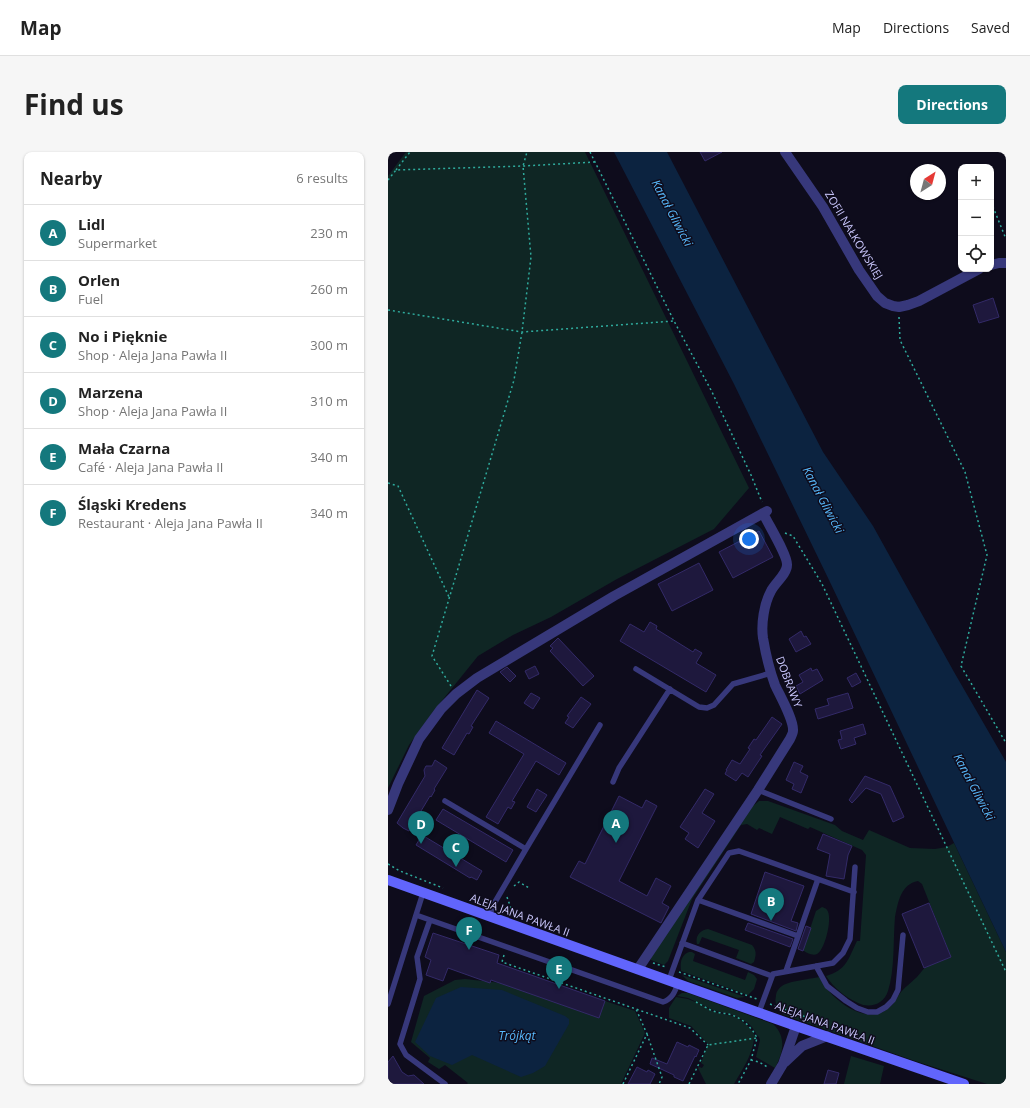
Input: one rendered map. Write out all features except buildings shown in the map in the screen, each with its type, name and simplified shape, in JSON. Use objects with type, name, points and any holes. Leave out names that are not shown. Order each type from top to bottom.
[{"type":"main road","name":"ALEJA JANA PAWŁA II","points":[[388,880],[796,1026],[964,1084]]},
{"type":"street","name":"ZOFII NAŁKOWSKIEJ","points":[[785,152],[823,207],[859,270],[877,296],[885,303],[899,307]]},
{"type":"street","points":[[994,264],[1006,263]]},
{"type":"street","points":[[899,307],[920,301],[973,272]]},
{"type":"street","points":[[388,810],[398,784],[419,739],[440,709],[456,694],[477,678],[614,596],[765,512]]},
{"type":"street","name":"DOBRAWY","points":[[758,790],[790,739],[793,731],[791,721],[766,660],[763,635],[764,616],[767,601],[771,590],[788,567],[786,558],[765,512]]},
{"type":"street","points":[[638,969],[758,790]]},
{"type":"street","points":[[771,1084],[783,1064],[796,1026]]},
{"type":"street","points":[[783,1064],[802,1046],[827,1036]]},
{"type":"lane","points":[[636,669],[699,707],[707,708],[714,705],[733,684],[771,673]]},
{"type":"lane","points":[[613,782],[619,768],[670,689]]},
{"type":"lane","points":[[489,916],[495,902],[600,725]]},
{"type":"lane","points":[[758,790],[831,819]]},
{"type":"lane","points":[[445,801],[526,849]]},
{"type":"lane","points":[[416,915],[663,1002],[674,995],[673,969],[698,900],[729,853],[739,851],[854,892]]},
{"type":"lane","points":[[759,1012],[773,974],[833,963],[843,953],[850,939],[855,867]]},
{"type":"lane","points":[[786,972],[818,879]]},
{"type":"lane","points":[[388,1004],[423,893]]},
{"type":"lane","points":[[698,900],[798,936]]},
{"type":"lane","points":[[430,920],[417,957],[420,979],[400,1044],[406,1055],[444,1084]]},
{"type":"lane","points":[[816,966],[827,986],[846,1001],[868,1012],[877,1012],[886,1007],[893,1000],[898,990],[903,935]]},
{"type":"lane","points":[[682,943],[772,976]]},
{"type":"path","points":[[388,180],[410,152]]},
{"type":"path","points":[[456,694],[432,656],[514,380],[522,332],[531,257],[523,166],[527,152]]},
{"type":"path","points":[[590,152],[674,321],[712,392],[751,475],[765,512]]},
{"type":"path","points":[[396,170],[595,162]]},
{"type":"path","points":[[994,209],[1006,239]]},
{"type":"path","points":[[899,307],[900,340],[965,472],[987,555],[961,666],[1006,743]]},
{"type":"path","points":[[388,310],[522,332],[674,321]]},
{"type":"path","points":[[388,483],[398,486],[449,597]]},
{"type":"path","points":[[781,531],[793,536],[822,584],[1006,972]]},
{"type":"path","points":[[388,864],[400,871],[442,888]]},
{"type":"path","points":[[510,889],[519,882],[529,888]]},
{"type":"path","points":[[507,894],[514,917],[517,919],[515,926]]},
{"type":"path","points":[[475,902],[489,899]]},
{"type":"path","points":[[507,947],[502,962],[690,1028],[708,1046]]},
{"type":"path","points":[[652,963],[673,969],[817,1021]]},
{"type":"path","points":[[692,1000],[714,1012],[728,1014],[739,1018],[752,1028],[757,1038],[752,1060],[738,1084]]},
{"type":"path","points":[[636,1009],[647,1034],[662,1077],[659,1084]]},
{"type":"path","points":[[623,1084],[647,1034]]},
{"type":"path","points":[[708,1046],[757,1038]]},
{"type":"path","points":[[689,1084],[708,1046]]},
{"type":"green space","points":[[406,152],[585,152],[749,488],[714,529],[617,579],[551,617],[513,635],[478,656],[432,713],[409,745],[388,788],[388,176]]},
{"type":"green space","points":[[759,801],[768,801],[835,825],[842,831],[863,840],[869,830],[910,848],[935,849],[947,847],[954,843],[1006,952],[1006,1084],[987,1084],[915,1061],[784,1015],[780,1011],[776,1004],[776,995],[781,987],[794,981],[819,977],[825,987],[846,1006],[857,1012],[868,1014],[878,1013],[893,1004],[901,992],[924,969],[951,957],[922,884],[918,881],[912,883],[904,890],[899,900],[895,917],[892,974],[886,995],[876,1004],[863,1005],[840,992],[826,976],[833,974],[843,967],[857,941],[860,941],[866,855],[862,850],[810,827],[808,829],[780,817],[772,834],[759,828],[757,830],[747,824],[741,825],[692,899],[668,961],[664,965],[651,960],[650,958],[748,810]]},
{"type":"green space","points":[[822,907],[827,909],[829,914],[829,926],[823,946],[815,955],[803,950],[816,911]]},
{"type":"green space","points":[[708,929],[752,945],[756,953],[754,962],[751,964],[736,958],[739,950],[702,937],[699,944],[697,944],[699,934]]},
{"type":"green space","points":[[689,952],[695,954],[693,961],[745,980],[748,972],[754,975],[757,979],[754,989],[748,995],[681,971],[684,955]]},
{"type":"green space","points":[[682,975],[745,997],[737,998],[688,981]]},
{"type":"green space","points":[[465,979],[501,983],[605,1001],[635,1011],[645,1033],[621,1084],[467,1084],[468,1083],[445,1065],[439,1069],[428,1062],[430,1058],[411,1042],[424,996],[455,980]]},
{"type":"green space","points":[[682,993],[688,993],[773,1024],[782,1040],[782,1051],[775,1068],[756,1057],[760,1040],[748,1023],[733,1015],[715,1011],[688,998],[677,996]]},
{"type":"green space","points":[[676,997],[688,999],[714,1012],[733,1016],[749,1027],[754,1034],[756,1038],[754,1039],[749,1057],[734,1084],[706,1084],[698,1068],[702,1068],[704,1065],[701,1063],[708,1044],[691,1026],[669,1018],[669,1008]]},
{"type":"green space","points":[[851,1056],[884,1066],[880,1084],[844,1084]]},
{"type":"water","name":"Kanał Gliwicki","points":[[614,152],[667,152],[823,452],[873,526],[1006,762],[1006,952],[734,384]]},
{"type":"water","name":"Trójkąt","points":[[461,987],[502,990],[569,1019],[569,1024],[545,1066],[533,1073],[521,1077],[472,1055],[452,1065],[430,1056],[415,1042],[436,998]]},
{"type":"place","name":"Lidl","points":[[616,843]]},
{"type":"place","name":"Marzena","points":[[421,844]]},
{"type":"place","name":"No i Pięknie","points":[[456,867]]},
{"type":"place","name":"Orlen","points":[[771,921]]},
{"type":"place","name":"Śląski Kredens","points":[[469,950]]},
{"type":"place","name":"Mała Czarna","points":[[559,989]]}]
